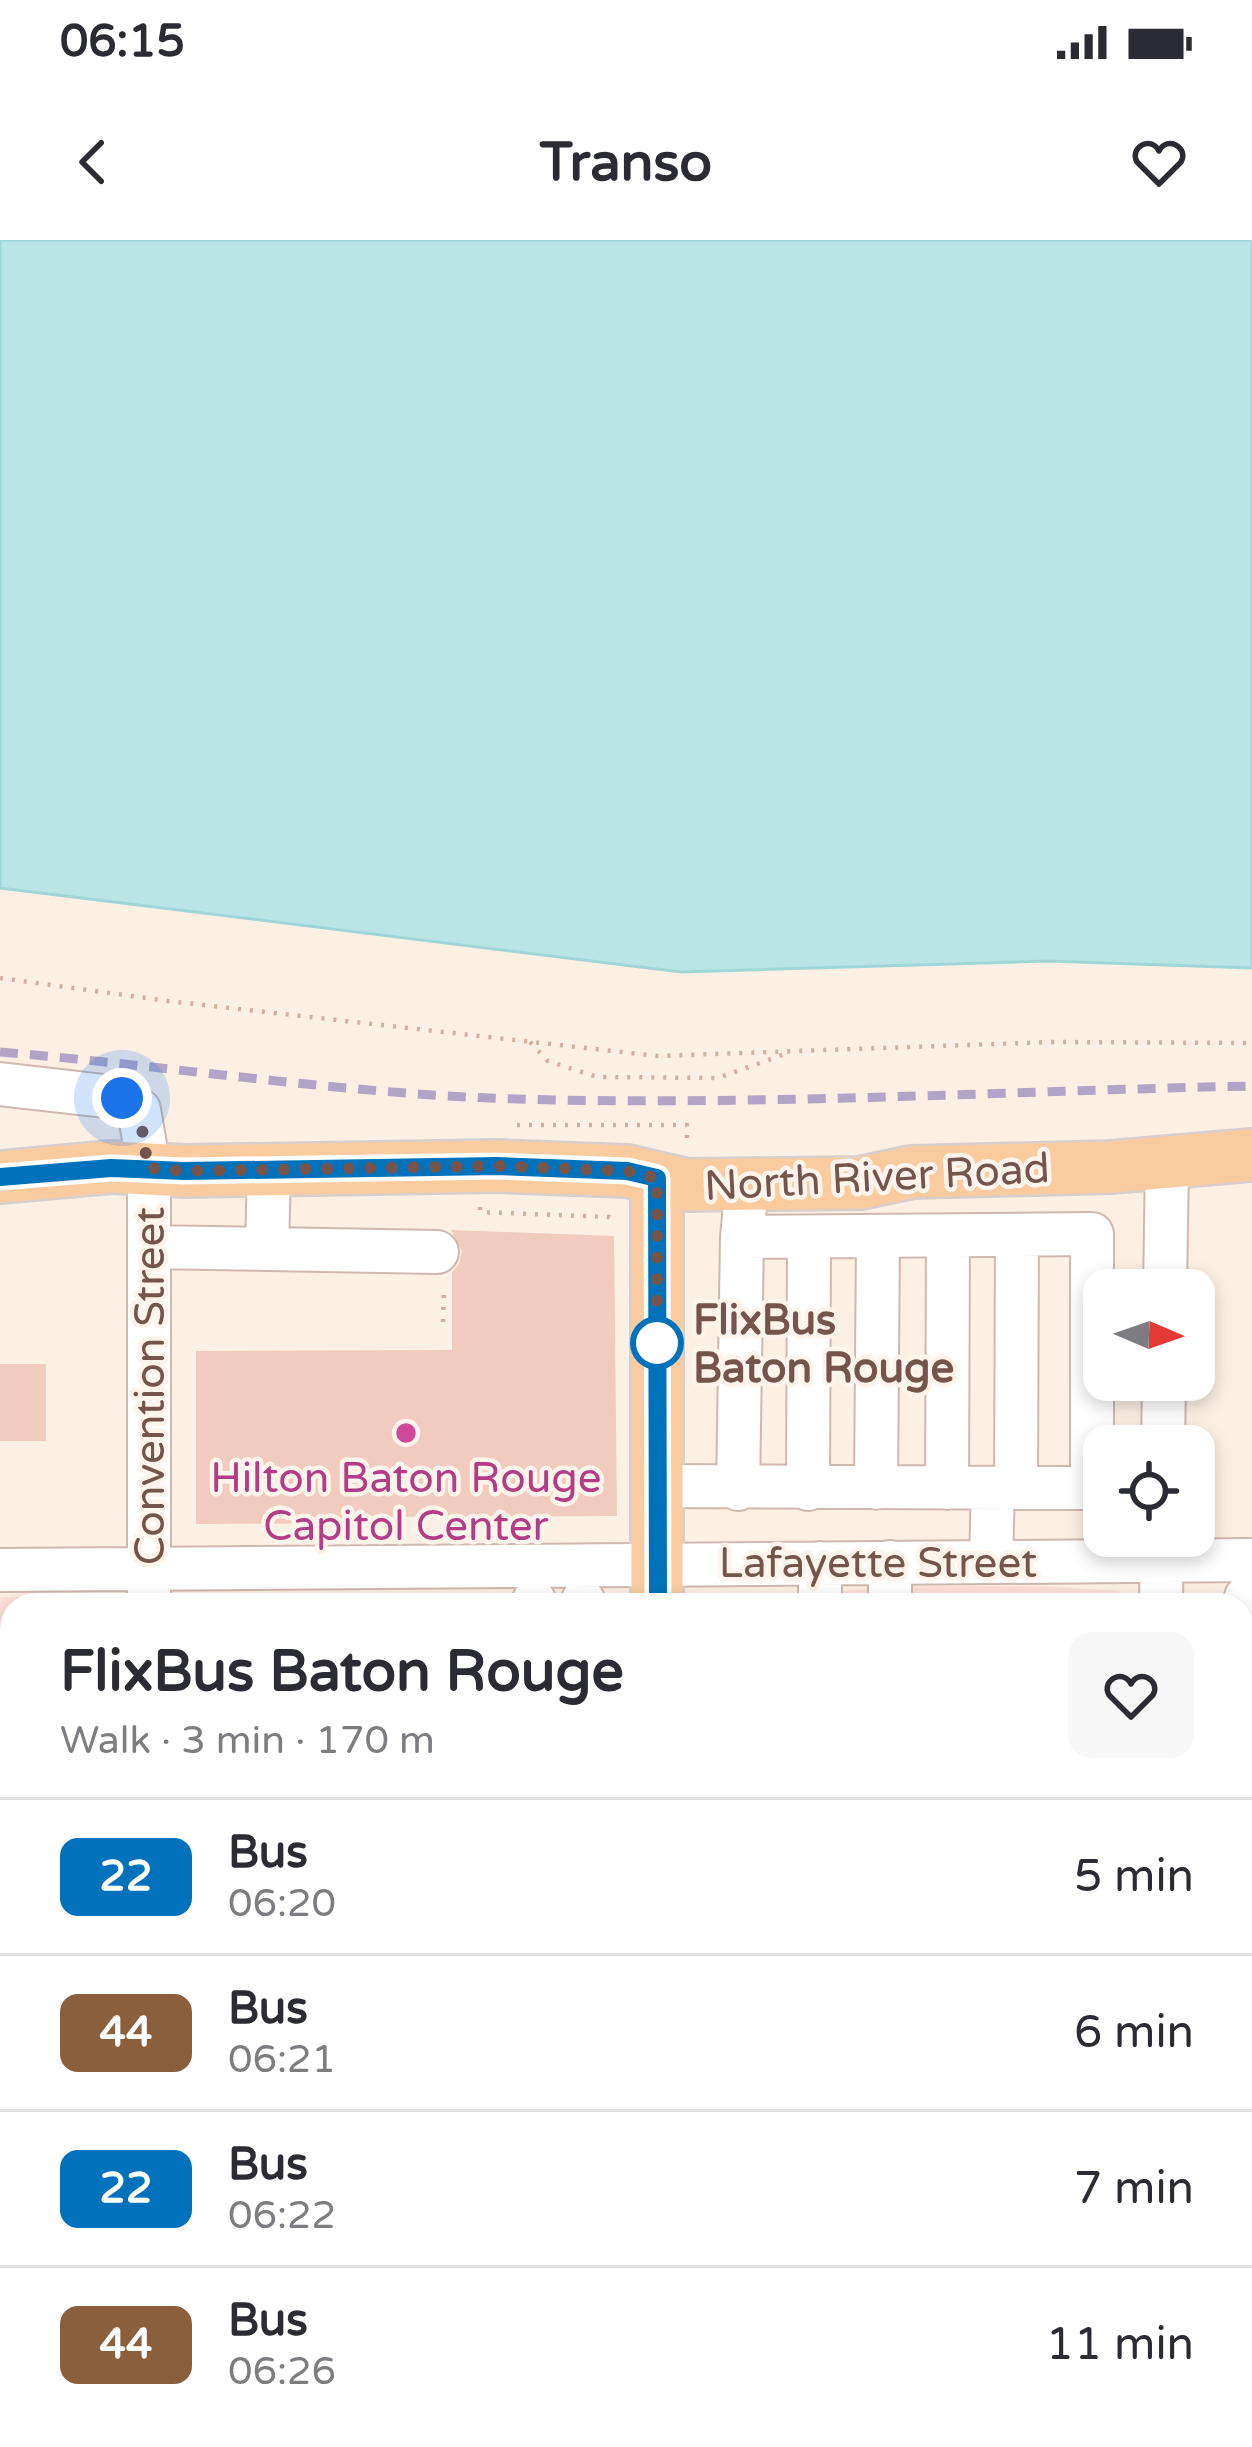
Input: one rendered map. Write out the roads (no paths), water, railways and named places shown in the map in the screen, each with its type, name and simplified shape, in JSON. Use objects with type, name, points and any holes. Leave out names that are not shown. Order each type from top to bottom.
[{"type":"main road","name":"North River Road","points":[[0,1177],[148,1168],[269,1170],[494,1147],[627,1171],[672,1159],[688,1185],[860,1183],[913,1172],[1111,1167],[1252,1156]]},
{"type":"main road","points":[[657,1584],[672,1159]]},
{"type":"street","name":"Convention Street","points":[[0,1084],[122,1098],[139,1109],[148,1168],[150,1587]]},
{"type":"street","points":[[1166,1269],[1168,1161]]},
{"type":"street","points":[[267,1249],[269,1170]]},
{"type":"street","points":[[738,1489],[747,1185]]},
{"type":"street","points":[[657,1486],[1092,1488],[1092,1234],[742,1237]]},
{"type":"street","points":[[991,1561],[1004,1488],[1017,1235]]},
{"type":"street","points":[[876,1488],[878,1236]]},
{"type":"street","points":[[947,1488],[948,1236]]},
{"type":"street","points":[[808,1489],[809,1237]]},
{"type":"street","points":[[149,1247],[437,1252]]},
{"type":"street","name":"Lafayette Street","points":[[0,1570],[150,1587],[657,1584],[820,1563],[991,1561],[1083,1554]]},
{"type":"street","points":[[1161,1557],[1161,1593]]},
{"type":"street","name":"Lafayette Street","points":[[1187,1557],[1249,1579]]},
{"type":"street","points":[[890,1562],[890,1593]]},
{"type":"street","points":[[820,1563],[820,1593]]},
{"type":"water","points":[[0,240],[1252,240],[1252,968],[1048,961],[681,972],[0,888]]},
{"type":"railway","points":[[0,1052],[387,1092],[516,1099],[792,1099],[1252,1086]]},
{"type":"place","name":"FlixBus Baton Rouge","points":[[657,1343]]},
{"type":"place","name":"Hilton Baton Rouge Capitol Center","points":[[406,1433]]}]
